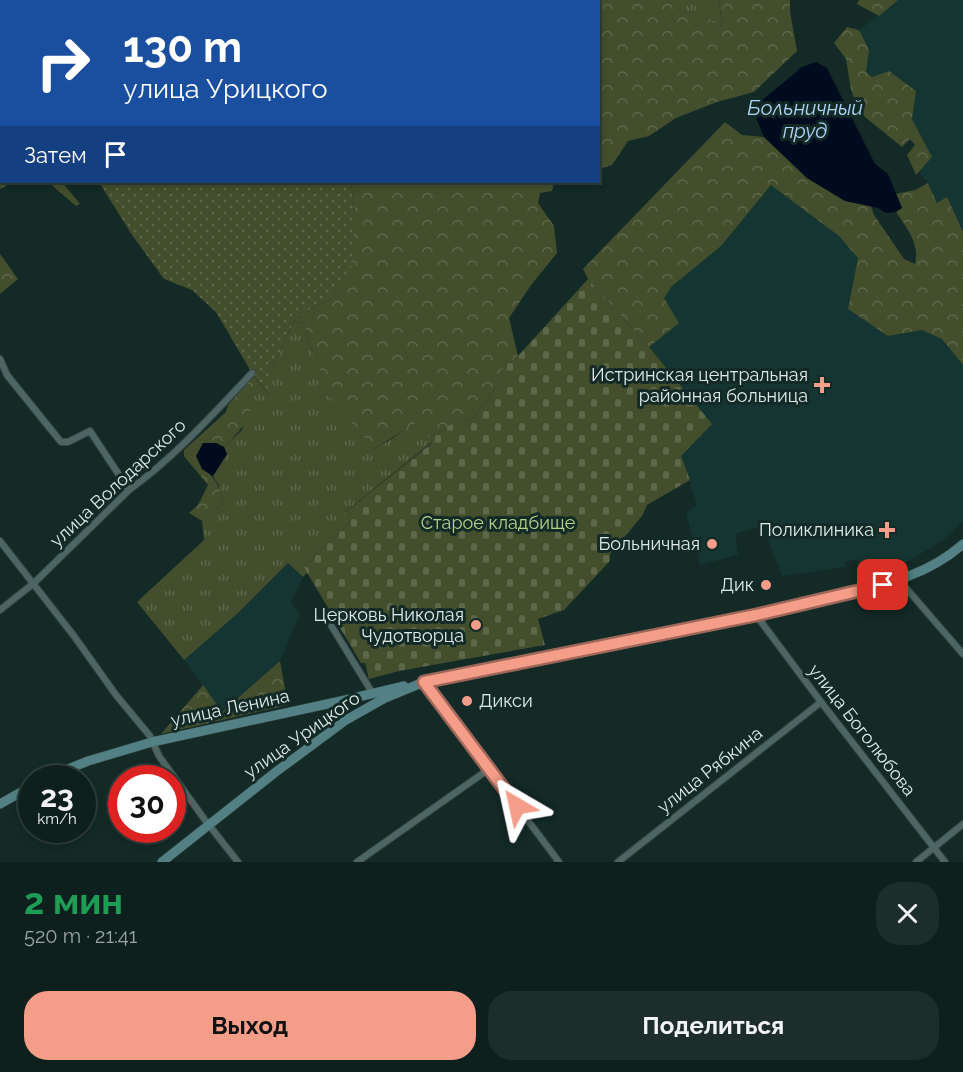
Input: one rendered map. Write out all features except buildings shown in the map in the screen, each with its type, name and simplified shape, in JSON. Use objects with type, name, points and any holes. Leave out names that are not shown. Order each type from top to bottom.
[{"type":"street","points":[[0,359],[7,375],[61,442],[68,442],[90,430],[129,490]]},
{"type":"street","name":"улица Володарского","points":[[0,610],[34,583],[129,490],[200,429],[252,373]]},
{"type":"street","points":[[0,541],[34,583],[116,695],[150,736],[159,756],[208,825],[238,862]]},
{"type":"street","name":"улица Урицкого","points":[[162,862],[346,720],[376,703],[424,682],[756,615],[900,581],[952,554],[963,544]]},
{"type":"street","points":[[900,581],[963,654]]},
{"type":"street","name":"улица Боголюбова","points":[[756,615],[945,862]]},
{"type":"street","points":[[326,617],[373,693],[376,703]]},
{"type":"street","points":[[424,682],[559,862]]},
{"type":"street","name":"улица Ленина","points":[[78,765],[152,742],[424,682]]},
{"type":"street","points":[[346,700],[358,704],[355,712],[346,720]]},
{"type":"street","name":"улица Рябкина","points":[[618,862],[821,702]]},
{"type":"street","points":[[357,862],[489,769]]},
{"type":"street","points":[[0,804],[18,794]]},
{"type":"street","points":[[915,862],[963,824]]},
{"type":"shaded area","points":[[898,0],[963,0],[963,259],[928,183],[909,159],[923,145],[860,72],[852,41],[859,30]]},
{"type":"shaded area","name":"Истринская центральная районная больница","points":[[735,135],[889,252],[963,294],[963,522],[942,541],[909,561],[863,574],[859,560],[845,561],[845,567],[782,576],[763,526],[735,534],[738,555],[700,565],[686,513],[697,505],[649,347],[588,279]]},
{"type":"shaded area","points":[[288,563],[303,577],[291,602],[300,614],[280,661],[221,712],[184,660],[237,614]]},
{"type":"green space","points":[[600,0],[668,0],[685,13],[722,26],[719,0],[790,0],[797,51],[754,92],[717,102],[676,118],[649,136],[628,141],[612,165],[600,169]]},
{"type":"green space","points":[[668,0],[719,0],[722,26],[686,14]]},
{"type":"green space","points":[[859,0],[898,0],[879,16],[857,4]]},
{"type":"green space","points":[[847,27],[859,30],[869,50],[866,72],[872,77],[889,71],[916,91],[912,119],[932,157],[916,175],[907,155],[915,145],[910,139],[902,147],[860,113],[851,90],[846,59],[834,43]]},
{"type":"green space","points":[[725,122],[742,135],[764,137],[807,178],[845,201],[871,206],[874,215],[904,259],[915,264],[914,243],[896,212],[902,208],[896,194],[915,190],[928,183],[937,203],[947,197],[963,232],[963,365],[942,339],[922,330],[888,336],[848,309],[858,258],[839,236],[771,185],[721,246],[671,287],[664,298],[679,323],[649,347],[588,279],[583,269]]},
{"type":"green space","points":[[0,183],[11,183],[0,189]]},
{"type":"green space","points":[[49,183],[63,183],[80,204],[76,206]]},
{"type":"green space","points":[[100,183],[351,183],[355,214],[351,267],[341,288],[329,300],[310,309],[294,321],[268,378],[269,395],[252,373],[216,312],[192,290],[164,279],[132,235]]},
{"type":"green space","points":[[351,183],[554,183],[552,191],[540,193],[538,203],[554,226],[557,253],[531,285],[509,318],[518,356],[510,363],[503,378],[470,422],[461,418],[429,438],[417,422],[374,449],[331,398],[304,324],[294,321],[310,309],[329,300],[341,288],[355,214]]},
{"type":"green space","points":[[0,254],[18,279],[0,294]]},
{"type":"green space","name":"Старое кладбище","points":[[588,279],[649,347],[712,424],[681,456],[690,480],[647,505],[642,516],[610,554],[610,561],[564,610],[538,619],[545,645],[399,671],[369,679],[365,663],[361,663],[303,566],[350,522],[344,513],[432,443],[429,438],[461,418],[470,422],[503,378],[501,371],[505,363],[510,363],[518,356]]},
{"type":"green space","points":[[294,321],[304,324],[312,351],[374,449],[417,421],[432,442],[345,512],[350,522],[303,566],[307,573],[303,577],[288,563],[237,614],[184,660],[137,602],[204,540],[202,521],[223,504],[219,485],[213,476],[227,454],[224,447],[242,430],[252,377],[254,376],[268,394],[268,378]]},
{"type":"green space","points":[[252,377],[255,381],[248,417],[224,447],[216,443],[202,469],[217,484],[223,504],[202,521],[189,513],[198,505],[208,485],[184,456],[184,450],[226,412],[228,405]]},
{"type":"green space","points":[[280,661],[288,705],[161,734],[203,685],[222,712]]},
{"type":"water","name":"Больничный пруд","points":[[816,62],[827,68],[875,164],[888,174],[902,208],[896,212],[886,213],[878,208],[845,201],[807,178],[764,137],[752,109],[802,67]]},
{"type":"water","points":[[203,443],[216,443],[224,447],[227,454],[213,476],[202,469],[196,456]]},
{"type":"place","name":"Истринская центральная районная больница","points":[[822,385]]},
{"type":"place","name":"Поликлиника","points":[[887,530]]},
{"type":"place","name":"Больничная","points":[[712,544]]},
{"type":"place","name":"Дик","points":[[766,585]]},
{"type":"place","name":"Церковь Николая Чудотворца","points":[[476,625]]},
{"type":"place","name":"Дикси","points":[[467,701]]},
{"type":"route","points":[[517,806],[424,682],[756,615],[883,585]]}]
